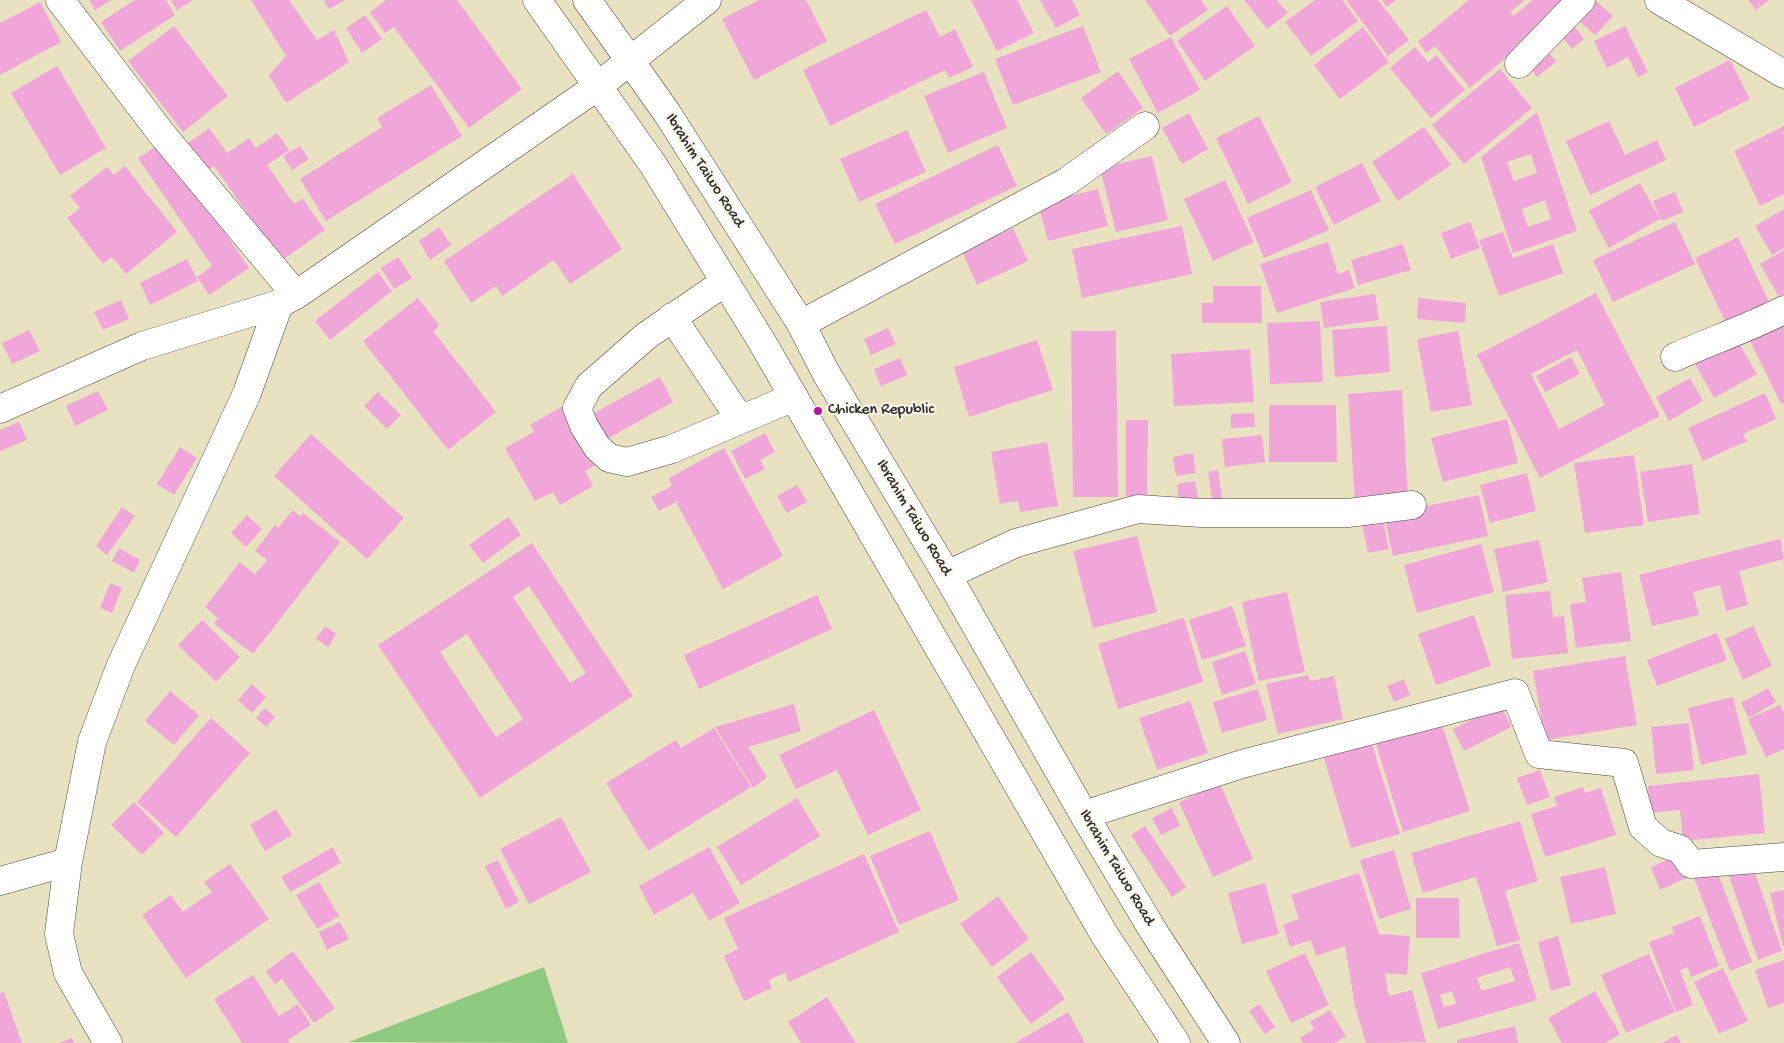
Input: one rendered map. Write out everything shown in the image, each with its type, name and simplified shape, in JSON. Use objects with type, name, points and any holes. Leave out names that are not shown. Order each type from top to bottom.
[{"type":"street","points":[[60,0],[288,300]]},
{"type":"street","points":[[537,0],[654,166],[794,397],[1104,934],[1176,1043]]},
{"type":"street","name":"Ibrahim Taiwo Road","points":[[587,0],[632,60],[801,324],[826,373],[947,574],[1084,815],[1154,932],[1226,1043]]},
{"type":"street","points":[[0,409],[142,346],[288,300],[598,86],[707,0]]},
{"type":"street","points":[[1519,64],[1581,0]]},
{"type":"street","points":[[1659,0],[1784,74]]},
{"type":"street","points":[[801,324],[1058,187],[1092,165],[1145,126]]},
{"type":"street","points":[[725,282],[646,336],[589,386],[577,408],[584,426],[597,447],[609,458],[626,462],[672,449],[794,397]]},
{"type":"street","points":[[108,1043],[68,973],[59,934],[68,862],[92,742],[118,673],[288,300]]},
{"type":"street","points":[[1675,358],[1717,339],[1746,329],[1784,310]]},
{"type":"street","points":[[672,317],[740,419]]},
{"type":"street","points":[[947,574],[1016,543],[1138,509],[1200,513],[1348,513],[1412,505]]},
{"type":"street","points":[[1084,815],[1242,764],[1515,693],[1539,754],[1624,763],[1643,828],[1661,843],[1680,849],[1691,864],[1784,857]]},
{"type":"street","points":[[0,881],[68,862]]},
{"type":"green space","points":[[544,967],[568,1043],[349,1042]]},
{"type":"building","points":[[89,0],[111,0],[95,10]]},
{"type":"building","points":[[135,0],[166,0],[175,15],[120,51],[101,22]]},
{"type":"building","points":[[171,0],[193,0],[177,10]]},
{"type":"building","points":[[251,0],[289,0],[317,40],[334,30],[349,62],[286,103],[269,75],[286,56]]},
{"type":"building","points":[[324,0],[345,0],[329,9]]},
{"type":"building","points":[[386,0],[457,0],[522,89],[469,128],[394,27],[385,33],[370,12]]},
{"type":"building","points":[[759,0],[806,0],[827,41],[754,80],[722,19]]},
{"type":"building","points":[[971,0],[1017,0],[1034,33],[997,51]]},
{"type":"building","points":[[1040,0],[1072,0],[1080,15],[1056,28]]},
{"type":"building","points":[[1145,0],[1201,0],[1208,10],[1170,36]]},
{"type":"building","points":[[1244,0],[1277,0],[1288,13],[1267,29]]},
{"type":"building","points":[[1315,0],[1342,0],[1358,21],[1311,56],[1285,22]]},
{"type":"building","points":[[1346,0],[1378,0],[1409,40],[1388,56]]},
{"type":"building","points":[[1382,0],[1396,0],[1387,7]]},
{"type":"building","points":[[1469,0],[1525,0],[1510,12],[1513,16],[1533,0],[1575,0],[1470,88],[1435,46],[1426,53],[1418,42]]},
{"type":"building","points":[[1748,0],[1769,0],[1756,10]]},
{"type":"building","points":[[1596,1],[1613,16],[1595,35],[1578,20]]},
{"type":"building","points":[[40,2],[61,42],[0,75],[0,23]]},
{"type":"building","points":[[1227,6],[1255,46],[1205,81],[1177,41]]},
{"type":"building","points":[[926,10],[940,37],[955,29],[973,67],[949,78],[945,70],[830,126],[803,70]]},
{"type":"building","points":[[365,15],[382,39],[362,53],[346,28]]},
{"type":"building","points":[[174,26],[228,96],[183,132],[128,61]]},
{"type":"building","points":[[1083,26],[1101,72],[1013,105],[995,59]]},
{"type":"building","points":[[1574,26],[1584,39],[1572,49],[1562,37]]},
{"type":"building","points":[[1625,26],[1648,72],[1638,77],[1628,57],[1607,68],[1594,41]]},
{"type":"building","points":[[1363,27],[1389,62],[1340,99],[1314,65]]},
{"type":"building","points":[[1171,37],[1200,90],[1158,113],[1129,59]]},
{"type":"building","points":[[1415,47],[1428,62],[1436,55],[1465,90],[1431,118],[1390,68]]},
{"type":"building","points":[[1548,52],[1557,61],[1537,77],[1530,68]]},
{"type":"building","points":[[1730,60],[1750,99],[1694,127],[1675,88]]},
{"type":"building","points":[[57,66],[106,148],[60,175],[11,93]]},
{"type":"building","points":[[1500,69],[1532,108],[1464,164],[1432,125]]},
{"type":"building","points":[[1118,71],[1143,108],[1106,134],[1081,98]]},
{"type":"building","points":[[984,72],[1007,128],[948,153],[924,96]]},
{"type":"building","points":[[431,85],[462,136],[326,221],[300,179],[382,127],[377,118]]},
{"type":"building","points":[[1537,112],[1577,231],[1513,253],[1481,157]],"holes":[[[1531,154],[1537,173],[1514,181],[1507,162]],[[1545,200],[1551,219],[1528,227],[1522,209]]]},
{"type":"building","points":[[1189,113],[1208,149],[1182,164],[1162,128]]},
{"type":"building","points":[[1259,116],[1292,182],[1248,204],[1216,138]]},
{"type":"building","points":[[1609,121],[1625,155],[1657,140],[1666,160],[1590,195],[1566,141]]},
{"type":"building","points":[[1784,126],[1784,194],[1760,206],[1734,151]]},
{"type":"building","points":[[1424,127],[1451,165],[1398,201],[1372,162]]},
{"type":"building","points":[[209,128],[227,153],[249,138],[256,148],[277,133],[289,150],[267,165],[294,204],[302,198],[325,230],[281,261],[214,166],[206,171],[187,144]]},
{"type":"building","points":[[907,130],[926,172],[859,202],[840,159]]},
{"type":"building","points":[[163,142],[249,268],[209,295],[197,277],[212,266],[138,158]]},
{"type":"building","points":[[998,145],[1017,186],[895,244],[875,204]]},
{"type":"building","points":[[300,146],[309,159],[292,170],[283,156]]},
{"type":"building","points":[[1152,156],[1168,220],[1116,232],[1100,168]]},
{"type":"building","points":[[1362,163],[1381,201],[1334,225],[1315,187]]},
{"type":"building","points":[[125,166],[177,232],[126,274],[112,257],[103,264],[67,218],[80,208],[70,196],[107,167],[114,175]]},
{"type":"building","points":[[573,174],[622,249],[570,284],[554,260],[502,296],[496,286],[471,303],[444,261]]},
{"type":"building","points":[[1225,180],[1254,242],[1213,261],[1184,199]]},
{"type":"building","points":[[1640,183],[1660,219],[1609,248],[1589,211]]},
{"type":"building","points":[[1098,189],[1108,226],[1048,241],[1038,204]]},
{"type":"building","points":[[1311,190],[1329,230],[1264,258],[1247,218]]},
{"type":"building","points":[[1675,192],[1683,212],[1661,221],[1653,201]]},
{"type":"building","points":[[1784,209],[1784,248],[1772,255],[1755,226]]},
{"type":"building","points":[[1470,222],[1480,248],[1451,259],[1441,233]]},
{"type":"building","points":[[1675,222],[1695,264],[1613,302],[1593,260]]},
{"type":"building","points":[[1182,226],[1192,274],[1082,298],[1072,249]]},
{"type":"building","points":[[439,227],[451,245],[430,260],[419,241]]},
{"type":"building","points":[[1013,228],[1028,261],[977,285],[962,251]]},
{"type":"building","points":[[1503,232],[1513,258],[1553,244],[1563,273],[1499,296],[1479,240]]},
{"type":"building","points":[[1738,237],[1769,302],[1726,323],[1695,258]]},
{"type":"building","points":[[1328,242],[1338,274],[1349,270],[1355,288],[1277,313],[1260,264]]},
{"type":"building","points":[[1403,244],[1411,270],[1358,285],[1351,260]]},
{"type":"building","points":[[1784,250],[1784,294],[1779,297],[1760,264]]},
{"type":"building","points":[[398,257],[412,278],[394,289],[381,268]]},
{"type":"building","points":[[187,259],[198,281],[150,305],[140,283]]},
{"type":"building","points":[[378,272],[392,291],[330,340],[315,321]]},
{"type":"building","points":[[1213,286],[1261,286],[1262,323],[1202,323],[1202,303],[1213,303]]},
{"type":"building","points":[[1596,293],[1660,416],[1540,478],[1477,355]],"holes":[[[1577,350],[1605,405],[1559,429],[1531,374]]]},
{"type":"building","points":[[1375,294],[1379,320],[1324,328],[1320,302]]},
{"type":"building","points":[[418,298],[439,325],[434,332],[496,412],[448,450],[363,341]]},
{"type":"building","points":[[1418,298],[1466,303],[1465,323],[1417,319]]},
{"type":"building","points":[[121,300],[129,319],[103,330],[94,312]]},
{"type":"building","points":[[1320,321],[1323,382],[1270,384],[1267,323]]},
{"type":"building","points":[[1784,324],[1784,403],[1781,404],[1750,341]]},
{"type":"building","points":[[1387,326],[1390,372],[1335,377],[1332,330]]},
{"type":"building","points":[[888,328],[896,344],[871,355],[864,339]]},
{"type":"building","points":[[29,330],[40,351],[12,364],[2,343]]},
{"type":"building","points":[[1071,331],[1116,331],[1118,497],[1073,497]]},
{"type":"building","points":[[1458,331],[1472,405],[1431,412],[1417,339]]},
{"type":"building","points":[[1736,338],[1757,374],[1714,398],[1694,362]]},
{"type":"building","points":[[1037,340],[1053,390],[969,417],[954,367]]},
{"type":"building","points":[[1250,349],[1254,402],[1174,406],[1171,354]]},
{"type":"building","points":[[1571,357],[1580,374],[1545,392],[1536,376]]},
{"type":"building","points":[[900,358],[907,375],[881,386],[874,369]]},
{"type":"building","points":[[660,377],[673,402],[602,442],[587,417]]},
{"type":"building","points":[[1690,378],[1703,401],[1669,421],[1656,397]]},
{"type":"building","points":[[1402,390],[1408,500],[1355,503],[1348,394]]},
{"type":"building","points":[[98,391],[108,410],[75,426],[66,406]]},
{"type":"building","points":[[378,392],[401,415],[387,429],[364,406]]},
{"type":"building","points":[[1765,393],[1776,419],[1743,434],[1747,441],[1703,461],[1688,428]]},
{"type":"building","points":[[1269,405],[1336,405],[1337,462],[1269,462]]},
{"type":"building","points":[[563,406],[596,465],[585,471],[593,486],[560,505],[553,492],[535,501],[505,448],[534,432],[530,425]]},
{"type":"building","points":[[1254,413],[1255,427],[1231,428],[1231,414]]},
{"type":"building","points":[[1507,419],[1518,463],[1443,482],[1431,438]]},
{"type":"building","points":[[1126,420],[1148,420],[1147,496],[1126,496]]},
{"type":"building","points":[[19,422],[27,440],[0,451],[0,430]]},
{"type":"building","points":[[765,433],[775,452],[760,460],[765,469],[745,479],[731,451]]},
{"type":"building","points":[[311,434],[404,518],[367,559],[274,476]]},
{"type":"building","points":[[1262,435],[1265,462],[1225,467],[1222,439]]},
{"type":"building","points":[[1047,442],[1058,506],[1020,512],[1018,501],[1000,504],[991,452]]},
{"type":"building","points":[[180,447],[197,458],[174,495],[157,484]]},
{"type":"building","points":[[724,448],[783,556],[723,589],[676,502],[659,511],[651,497],[672,486],[669,478]]},
{"type":"building","points":[[1193,453],[1196,473],[1176,476],[1173,457]]},
{"type":"building","points":[[1634,455],[1644,525],[1585,533],[1574,463]]},
{"type":"building","points":[[1692,464],[1700,514],[1648,522],[1640,472]]},
{"type":"building","points":[[1218,470],[1223,504],[1213,506],[1208,472]]},
{"type":"building","points":[[1527,473],[1536,511],[1490,523],[1480,485]]},
{"type":"building","points":[[1195,481],[1198,498],[1179,501],[1177,484]]},
{"type":"building","points":[[797,485],[807,502],[787,513],[777,496]]},
{"type":"building","points":[[1479,495],[1488,536],[1393,556],[1384,515]]},
{"type":"building","points":[[122,507],[135,516],[107,555],[96,546]]},
{"type":"building","points":[[293,510],[301,517],[303,513],[340,542],[253,654],[214,624],[218,618],[205,607],[240,562],[255,574],[267,560],[255,551],[275,525],[278,528]]},
{"type":"building","points":[[1381,512],[1389,549],[1368,553],[1360,516]]},
{"type":"building","points":[[247,515],[262,529],[246,547],[231,533]]},
{"type":"building","points":[[508,517],[521,535],[483,563],[469,545]]},
{"type":"building","points":[[1137,536],[1157,612],[1093,628],[1073,551]]},
{"type":"building","points":[[1780,539],[1784,559],[1739,571],[1748,605],[1726,611],[1720,585],[1693,592],[1699,615],[1652,626],[1639,575]]},
{"type":"building","points":[[1539,540],[1548,582],[1503,592],[1494,549]]},
{"type":"building","points":[[532,543],[633,696],[480,798],[378,645]],"holes":[[[529,586],[586,673],[570,683],[513,597]],[[467,634],[523,719],[496,737],[440,652]]]},
{"type":"building","points":[[1481,544],[1494,592],[1417,613],[1404,565]]},
{"type":"building","points":[[119,548],[140,560],[134,573],[112,561]]},
{"type":"building","points":[[1621,572],[1631,641],[1576,648],[1570,604],[1586,602],[1582,578]]},
{"type":"building","points":[[110,583],[122,588],[112,613],[100,608]]},
{"type":"building","points":[[1550,591],[1553,617],[1564,616],[1568,653],[1512,659],[1505,595]]},
{"type":"building","points":[[1287,592],[1305,672],[1259,681],[1242,602]]},
{"type":"building","points":[[817,595],[832,629],[699,689],[684,655]]},
{"type":"building","points":[[1232,606],[1246,646],[1202,660],[1189,620]]},
{"type":"building","points":[[1474,615],[1491,666],[1436,685],[1418,634]]},
{"type":"building","points":[[1184,618],[1203,682],[1118,709],[1098,644]]},
{"type":"building","points":[[202,620],[240,657],[216,682],[178,645]]},
{"type":"building","points":[[325,626],[336,634],[328,647],[316,639]]},
{"type":"building","points":[[1753,626],[1772,666],[1743,680],[1725,639]]},
{"type":"building","points":[[1717,633],[1727,660],[1657,686],[1647,660]]},
{"type":"building","points":[[1245,651],[1256,684],[1222,695],[1212,662]]},
{"type":"building","points":[[1625,656],[1637,725],[1545,740],[1533,671]]},
{"type":"building","points":[[1308,675],[1310,681],[1334,676],[1343,719],[1278,734],[1266,684]]},
{"type":"building","points":[[1404,679],[1410,695],[1394,702],[1387,686]]},
{"type":"building","points":[[252,684],[266,697],[252,713],[238,700]]},
{"type":"building","points":[[1768,688],[1776,702],[1749,718],[1741,703]]},
{"type":"building","points":[[1258,689],[1267,720],[1222,733],[1213,702]]},
{"type":"building","points":[[170,691],[199,715],[174,745],[145,721]]},
{"type":"building","points":[[1733,697],[1747,754],[1701,765],[1688,708]]},
{"type":"building","points":[[1190,701],[1208,753],[1157,770],[1139,718]]},
{"type":"building","points":[[794,704],[801,731],[748,747],[767,777],[753,788],[715,727]]},
{"type":"building","points":[[1501,705],[1511,727],[1464,751],[1453,729]]},
{"type":"building","points":[[1780,705],[1784,713],[1784,749],[1766,757],[1748,719]]},
{"type":"building","points":[[265,708],[275,717],[266,727],[256,718]]},
{"type":"building","points":[[874,710],[921,810],[868,835],[837,770],[796,789],[779,755]]},
{"type":"building","points":[[211,718],[250,753],[176,837],[137,802]]},
{"type":"building","points":[[1441,721],[1470,811],[1403,832],[1375,741]]},
{"type":"building","points":[[1689,723],[1694,770],[1656,774],[1651,727]]},
{"type":"building","points":[[714,728],[751,787],[648,851],[606,783],[676,740],[681,748]]},
{"type":"building","points":[[1371,741],[1400,834],[1351,848],[1323,755]]},
{"type":"building","points":[[1540,770],[1550,797],[1527,805],[1517,778]]},
{"type":"building","points":[[1759,774],[1765,833],[1683,841],[1680,810],[1650,813],[1648,786]]},
{"type":"building","points":[[1220,784],[1253,859],[1213,877],[1179,802]]},
{"type":"building","points":[[1583,787],[1585,793],[1601,788],[1616,835],[1545,857],[1531,814],[1557,806],[1554,797]]},
{"type":"building","points":[[797,798],[820,836],[741,885],[717,847]]},
{"type":"building","points":[[134,802],[164,833],[142,855],[111,825]]},
{"type":"building","points":[[1172,808],[1180,826],[1161,835],[1152,818]]},
{"type":"building","points":[[276,809],[292,835],[265,851],[250,825]]},
{"type":"building","points":[[561,817],[591,872],[529,904],[500,849]]},
{"type":"building","points":[[1520,821],[1538,881],[1505,891],[1520,940],[1497,946],[1476,877],[1423,893],[1411,853]]},
{"type":"building","points":[[1145,826],[1186,887],[1172,897],[1131,835]]},
{"type":"building","points":[[930,831],[959,900],[899,925],[870,856]]},
{"type":"building","points":[[333,847],[341,863],[290,892],[281,877]]},
{"type":"building","points":[[709,847],[740,903],[709,921],[693,893],[654,915],[639,886]]},
{"type":"building","points":[[1394,850],[1411,909],[1379,919],[1360,860]]},
{"type":"building","points":[[864,854],[899,932],[789,982],[785,973],[769,980],[772,988],[744,1001],[724,956],[738,949],[724,918]]},
{"type":"building","points":[[1676,856],[1686,878],[1660,890],[1651,867]]},
{"type":"building","points":[[498,860],[519,902],[506,909],[485,866]]},
{"type":"building","points":[[230,864],[269,919],[186,978],[142,915],[171,895],[183,912],[212,892],[204,882]]},
{"type":"building","points":[[1605,867],[1616,914],[1571,924],[1560,877]]},
{"type":"building","points":[[1753,867],[1782,951],[1758,960],[1729,876]]},
{"type":"building","points":[[1716,869],[1752,962],[1730,971],[1694,878]]},
{"type":"building","points":[[1359,873],[1379,934],[1410,936],[1407,975],[1385,973],[1389,996],[1412,990],[1426,1042],[1366,1043],[1355,1006],[1345,946],[1316,956],[1311,940],[1290,947],[1283,925],[1299,919],[1291,895]]},
{"type":"building","points":[[319,882],[339,916],[317,929],[296,895]]},
{"type":"building","points":[[1265,883],[1279,934],[1242,944],[1228,893]]},
{"type":"building","points":[[1784,890],[1784,946],[1783,946],[1770,893]]},
{"type":"building","points":[[998,896],[1029,939],[992,967],[960,924]]},
{"type":"building","points":[[1416,898],[1459,898],[1460,938],[1416,938]]},
{"type":"building","points":[[1700,916],[1719,966],[1691,977],[1688,967],[1680,970],[1693,1005],[1676,1012],[1649,942],[1674,933],[1672,927]]},
{"type":"building","points":[[340,922],[349,939],[327,950],[319,932]]},
{"type":"building","points":[[1558,936],[1571,985],[1551,991],[1538,942]]},
{"type":"building","points":[[1519,943],[1537,1000],[1438,1029],[1421,973]],"holes":[[[1510,967],[1515,981],[1481,991],[1477,978]],[[1452,991],[1456,1004],[1444,1007],[1440,995]]]},
{"type":"building","points":[[293,951],[335,1008],[314,1023],[282,979],[275,984],[266,971]]},
{"type":"building","points":[[1031,952],[1065,999],[1031,1024],[997,977]]},
{"type":"building","points":[[1305,953],[1329,1005],[1291,1023],[1266,971]]},
{"type":"building","points":[[1649,954],[1675,1012],[1626,1033],[1601,975]]},
{"type":"building","points":[[1784,960],[1784,1003],[1768,1008],[1755,970]]},
{"type":"building","points":[[1723,968],[1748,1021],[1719,1034],[1694,982]]},
{"type":"building","points":[[253,975],[279,1016],[298,1004],[311,1025],[288,1040],[290,1043],[242,1043],[214,999]]},
{"type":"building","points":[[1595,991],[1620,1034],[1605,1043],[1562,1043],[1548,1018]]},
{"type":"building","points":[[4,992],[22,1043],[0,1043],[0,993]]},
{"type":"building","points":[[827,997],[856,1043],[801,1043],[788,1022]]},
{"type":"building","points":[[1259,1004],[1275,1027],[1265,1034],[1249,1011]]},
{"type":"building","points":[[1330,1010],[1346,1036],[1335,1043],[1303,1043],[1300,1038],[1314,1029],[1310,1022]]},
{"type":"building","points":[[1068,1012],[1085,1043],[1015,1043]]},
{"type":"building","points":[[1515,1026],[1518,1043],[1457,1043],[1457,1040]]},
{"type":"building","points":[[1677,1035],[1681,1043],[1662,1043]]},
{"type":"building","points":[[72,1038],[74,1043],[59,1043]]},
{"type":"place","name":"Chicken Republic","points":[[818,411]]}]
